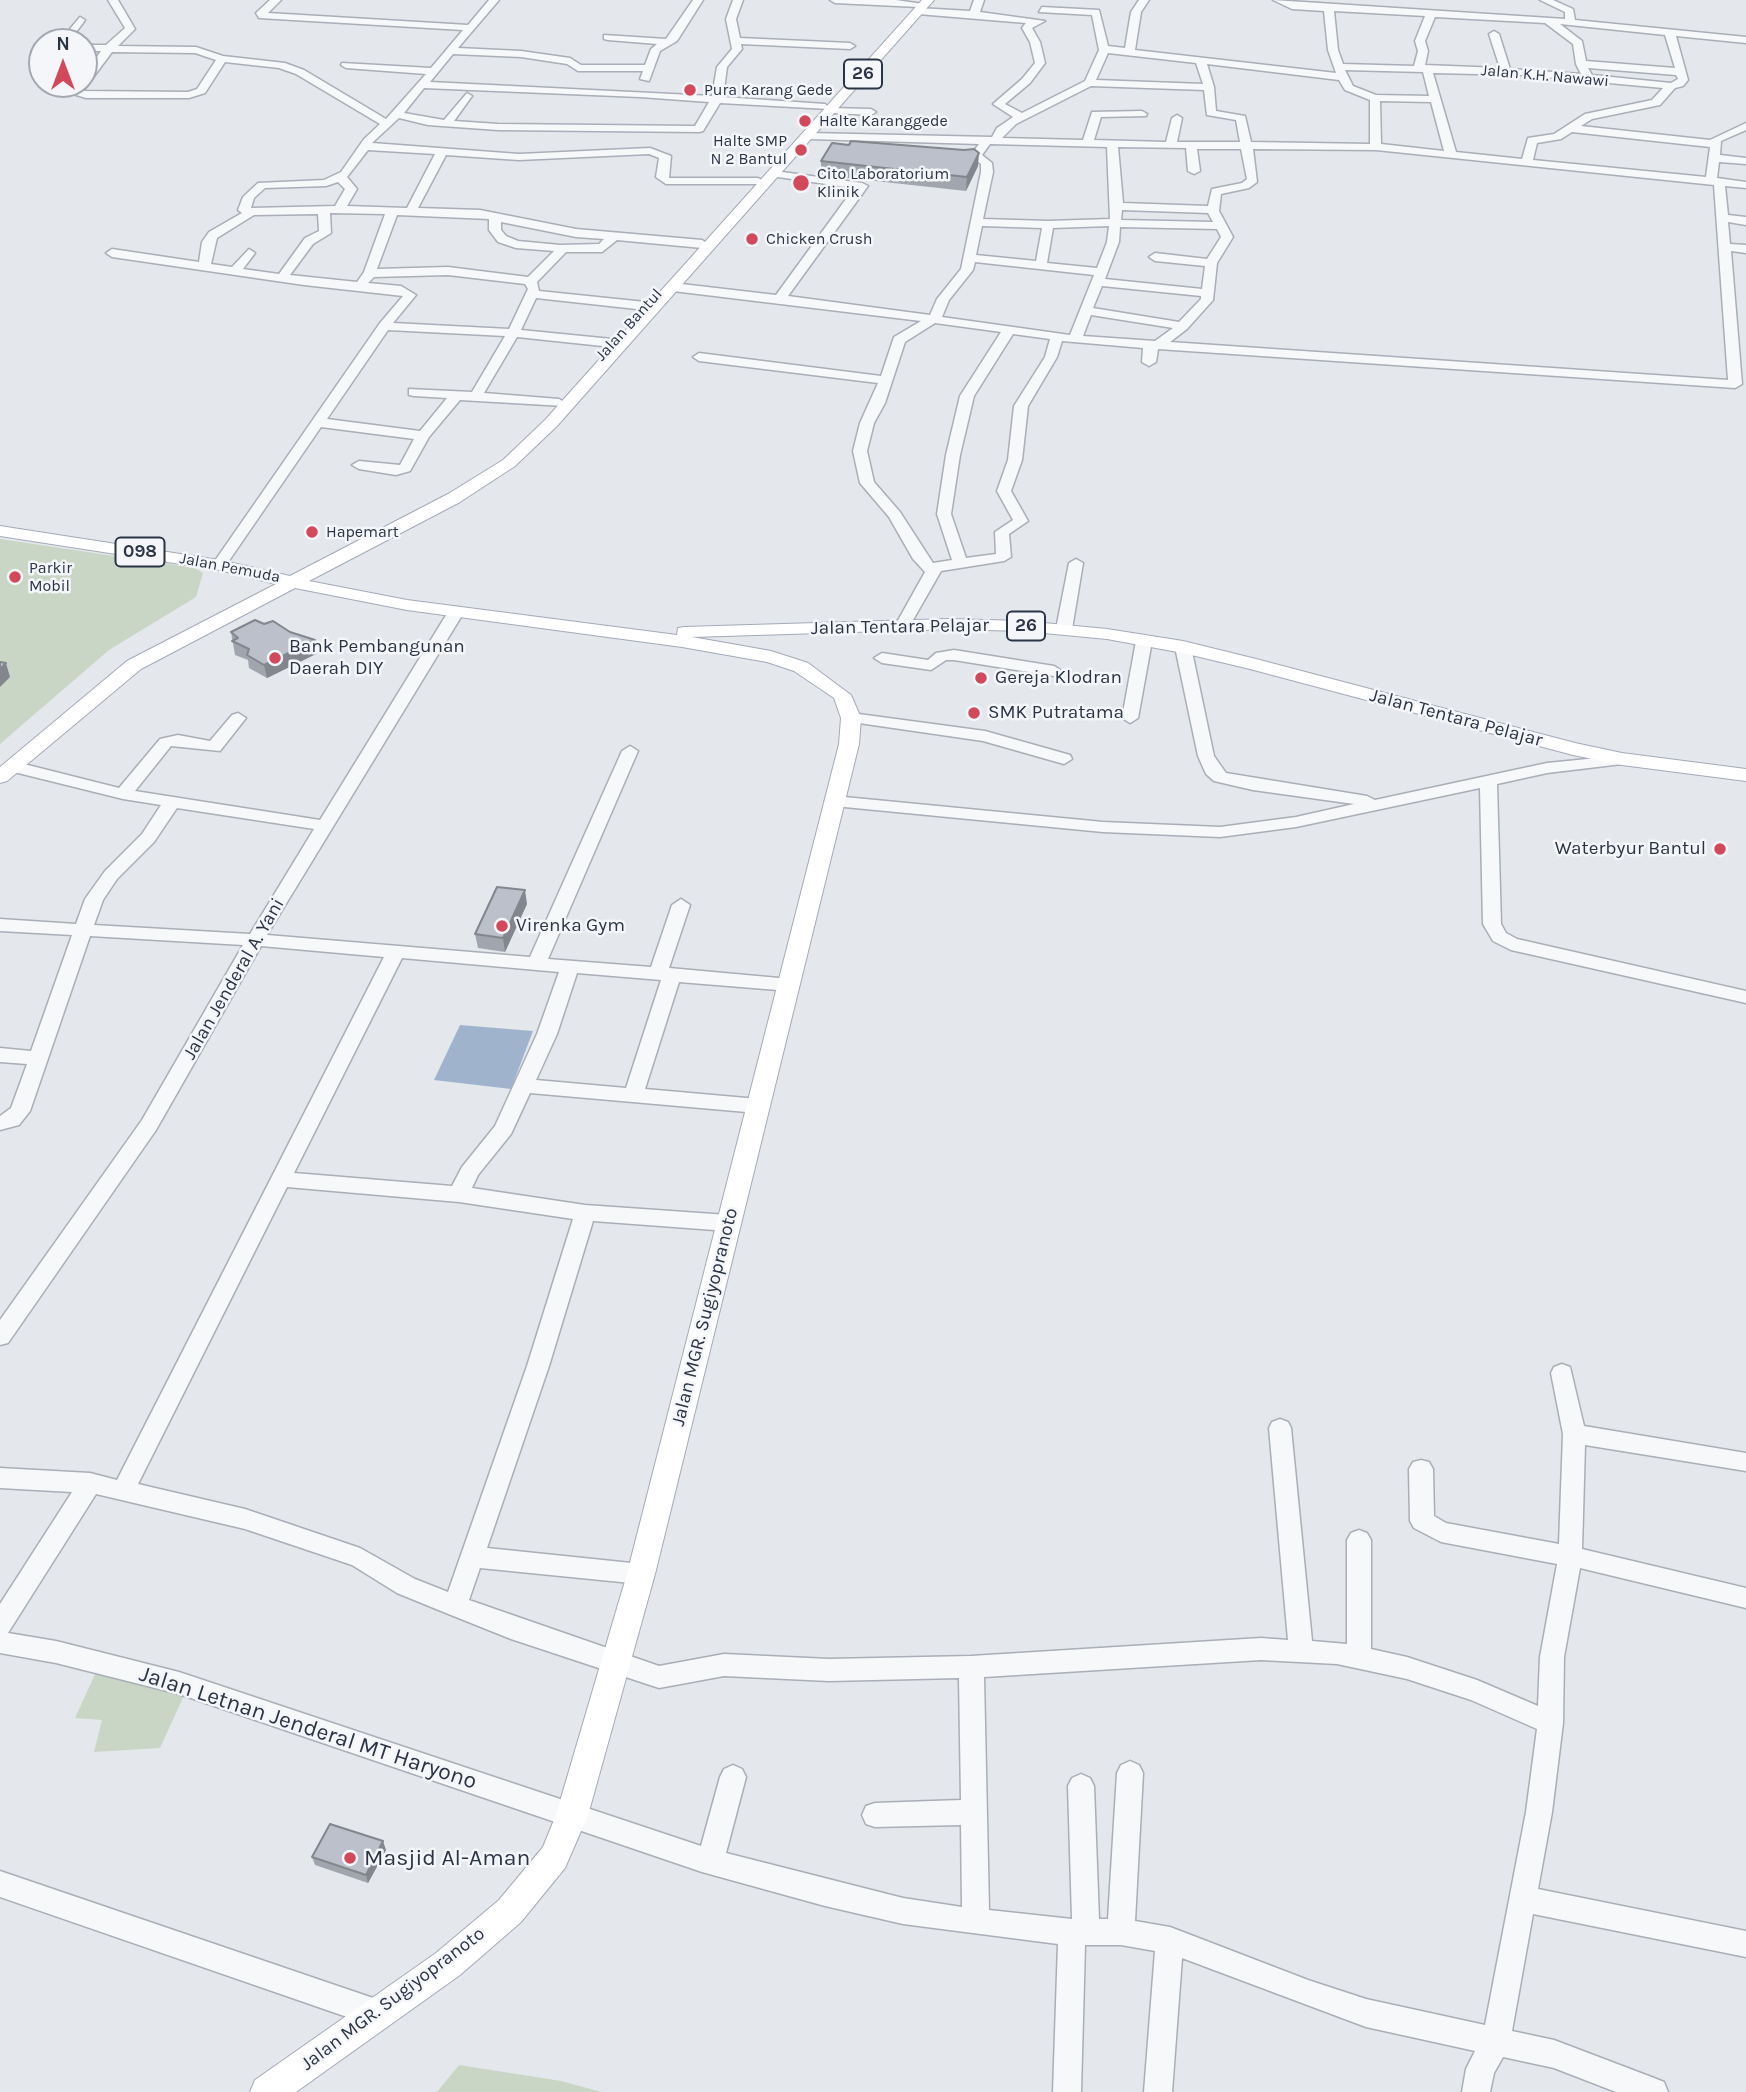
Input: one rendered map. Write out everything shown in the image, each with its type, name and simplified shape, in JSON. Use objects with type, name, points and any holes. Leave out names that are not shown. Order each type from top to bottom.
[{"type":"main road","name":"Jalan Bantul","points":[[286,579],[454,498],[509,463],[551,423],[702,244],[829,108],[921,4]]},
{"type":"main road","name":"Jalan Bantul","points":[[286,579],[476,475],[525,438],[612,344],[673,287],[809,136],[829,108]]},
{"type":"main road","name":"Jalan Pemuda","points":[[0,531],[219,565],[286,579]]},
{"type":"main road","name":"Jalan Tentara Pelajar","points":[[286,579],[342,594],[562,626],[664,632],[904,624],[1064,629],[1183,648],[1622,759],[1746,775]]},
{"type":"main road","points":[[4,767],[134,665],[286,579]]},
{"type":"main road","points":[[562,626],[771,657],[801,667],[830,684],[842,695],[851,718]]},
{"type":"main road","name":"Jalan MGR. Sugiyopranoto","points":[[267,2092],[448,1964],[510,1911],[554,1857],[572,1815],[618,1662],[641,1574],[790,985],[849,744],[851,718]]},
{"type":"street","points":[[98,63],[109,48],[131,29],[113,0]]},
{"type":"street","points":[[276,0],[259,15],[473,28]]},
{"type":"street","points":[[250,213],[244,210],[244,206],[262,185],[326,183],[341,177],[364,146],[392,119],[473,28],[494,0]]},
{"type":"street","points":[[613,151],[613,142],[630,130],[643,102],[648,68],[656,49],[668,42],[698,0]]},
{"type":"street","points":[[98,48],[204,51],[222,59],[263,62],[294,70],[392,119],[446,124],[630,130],[699,129],[717,98],[722,67],[734,54],[737,41],[731,19],[738,0]]},
{"type":"street","points":[[835,0],[921,4],[1032,22],[1042,21],[1041,5],[1088,5],[1098,16],[1104,51],[1089,83]]},
{"type":"street","points":[[975,14],[979,0]]},
{"type":"street","points":[[1129,52],[1136,12],[1144,0]]},
{"type":"street","points":[[1278,0],[1292,6],[1373,5],[1431,14],[1570,20],[1746,40]]},
{"type":"street","points":[[1453,0],[1455,15]]},
{"type":"street","points":[[1545,0],[1570,10],[1570,20]]},
{"type":"street","points":[[1329,7],[1333,50],[1349,88],[1375,98],[1437,99]]},
{"type":"street","points":[[1431,14],[1420,41],[1423,68],[1437,99],[1450,152]]},
{"type":"street","points":[[74,28],[80,20]]},
{"type":"street","points":[[1548,20],[1578,43],[1581,64],[1596,83]]},
{"type":"street","points":[[1021,117],[998,104],[1026,81],[1040,63],[1035,42],[1027,28],[1032,22]]},
{"type":"street","points":[[1527,161],[1532,140],[1555,137],[1600,113],[1656,103],[1671,86],[1683,80],[1670,33]]},
{"type":"street","points":[[1494,34],[1512,75]]},
{"type":"street","points":[[608,37],[668,42]]},
{"type":"street","points":[[180,50],[191,41]]},
{"type":"street","points":[[737,41],[850,46]]},
{"type":"street","points":[[452,51],[521,54],[570,61],[578,68],[648,68]]},
{"type":"street","name":"Jalan K.H. Nawawi","points":[[1104,51],[1201,62],[1340,72],[1423,68],[1596,83],[1671,86]]},
{"type":"street","points":[[98,95],[189,95],[201,91],[222,59]]},
{"type":"street","points":[[1149,362],[1153,345],[1183,326],[1209,293],[1210,263],[1227,237],[1213,210],[1217,190],[1245,186],[1253,180],[1241,118],[1210,113],[1209,87],[1201,62]]},
{"type":"street","points":[[1581,64],[1681,72]]},
{"type":"street","points":[[346,65],[434,71]]},
{"type":"street","points":[[933,571],[919,559],[895,515],[872,491],[862,472],[863,437],[899,340],[935,318],[943,299],[963,277],[970,258],[987,172],[986,163],[976,156],[1001,130],[1021,117],[1089,83],[1209,87]]},
{"type":"street","points":[[1130,84],[1131,101]]},
{"type":"street","points":[[420,85],[643,102],[717,98],[871,112]]},
{"type":"street","points":[[446,124],[467,96]]},
{"type":"street","points":[[1375,98],[1376,147]]},
{"type":"street","points":[[1088,143],[1095,115],[1142,114]]},
{"type":"street","points":[[1171,145],[1177,118]]},
{"type":"street","points":[[673,287],[780,298],[1075,338],[1740,384],[1714,158],[1715,144],[1722,134],[1746,125]]},
{"type":"street","points":[[1568,128],[1715,144]]},
{"type":"street","points":[[1731,131],[1746,133]]},
{"type":"street","points":[[809,136],[1191,146],[1376,147],[1450,152],[1746,185]]},
{"type":"street","points":[[1075,338],[1084,310],[1109,254],[1116,216],[1112,144]]},
{"type":"street","points":[[364,146],[538,157],[642,150],[662,155],[666,159],[662,184],[758,181]]},
{"type":"street","points":[[1191,146],[1194,171]]},
{"type":"street","points":[[411,211],[442,152]]},
{"type":"street","points":[[1714,158],[1746,161]]},
{"type":"street","points":[[775,174],[862,186],[780,298]]},
{"type":"street","points":[[339,209],[351,189],[341,177]]},
{"type":"street","points":[[205,266],[208,242],[213,235],[250,213],[339,209],[495,216],[565,231],[702,244]]},
{"type":"street","points":[[283,277],[309,241],[324,233],[324,210]]},
{"type":"street","points":[[976,222],[1048,225],[1116,216],[1213,210]]},
{"type":"street","points":[[360,286],[370,273],[392,211]]},
{"type":"street","points":[[1070,215],[1116,216],[1223,226]]},
{"type":"street","points":[[495,216],[495,230],[502,239],[516,244],[556,247]]},
{"type":"street","points":[[1723,218],[1746,221]]},
{"type":"street","points":[[1041,265],[1048,225]]},
{"type":"street","points":[[476,396],[500,358],[531,288],[563,248],[601,248],[614,236]]},
{"type":"street","points":[[1724,247],[1746,249]]},
{"type":"street","points":[[112,253],[409,293],[408,300],[384,326],[219,565]]},
{"type":"street","points":[[236,270],[249,253]]},
{"type":"street","points":[[1155,257],[1210,263]]},
{"type":"street","points":[[970,258],[1041,265],[1099,277],[1209,293]]},
{"type":"street","points":[[370,273],[447,271],[531,288],[651,307]]},
{"type":"street","points":[[1084,310],[1183,326]]},
{"type":"street","points":[[384,326],[511,332],[612,344]]},
{"type":"street","points":[[960,563],[944,514],[953,455],[967,396],[1009,330]]},
{"type":"street","points":[[904,624],[933,571],[940,565],[1004,557],[1002,532],[1021,522],[1004,492],[1015,460],[1021,406],[1051,357],[1057,336]]},
{"type":"street","points":[[699,357],[884,380]]},
{"type":"street","points":[[414,392],[559,402]]},
{"type":"street","points":[[359,465],[402,470],[423,436],[457,394]]},
{"type":"street","points":[[318,422],[423,436]]},
{"type":"street","points":[[1064,629],[1076,563]]},
{"type":"street","name":"Jalan Jenderal A. Yani","points":[[0,1337],[149,1125],[255,940],[418,669],[456,612]]},
{"type":"street","points":[[1130,718],[1144,640]]},
{"type":"street","points":[[1183,648],[1206,756],[1212,771],[1220,777],[1254,785],[1385,803]]},
{"type":"street","points":[[882,658],[932,665],[942,656],[950,655],[1054,671]]},
{"type":"street","points":[[123,794],[166,742],[178,740],[214,747],[239,718]]},
{"type":"street","points":[[851,718],[985,736],[1064,759]]},
{"type":"street","points":[[537,962],[630,751]]},
{"type":"street","points":[[834,800],[1103,827],[1190,832],[1284,824],[1547,768],[1622,759]]},
{"type":"street","points":[[4,767],[123,794],[326,826]]},
{"type":"street","points":[[1488,780],[1492,924],[1499,937],[1511,944],[1746,997]]},
{"type":"street","points":[[0,1123],[12,1121],[20,1111],[40,1058],[80,931],[100,890],[148,838],[172,802]]},
{"type":"street","points":[[633,1096],[681,905]]},
{"type":"street","points":[[0,925],[255,940],[790,985]]},
{"type":"street","points":[[123,1491],[396,951]]},
{"type":"street","points":[[459,1194],[475,1164],[499,1139],[547,1034],[570,966]]},
{"type":"street","points":[[0,1055],[40,1058]]},
{"type":"street","points":[[523,1086],[758,1106]]},
{"type":"street","points":[[281,1179],[459,1194],[585,1213],[728,1223]]},
{"type":"street","points":[[455,1606],[538,1366],[585,1213]]},
{"type":"street","points":[[1476,2092],[1480,2069],[1496,2041],[1539,1812],[1550,1723],[1552,1657],[1570,1556],[1574,1434],[1562,1373]]},
{"type":"street","points":[[1280,1428],[1301,1650]]},
{"type":"street","points":[[1574,1434],[1746,1462]]},
{"type":"street","points":[[1421,1469],[1422,1521],[1441,1532],[1570,1556],[1746,1598]]},
{"type":"street","points":[[0,1478],[90,1483],[244,1518],[360,1558],[406,1586],[512,1628],[659,1677],[724,1665],[829,1670],[971,1667],[1234,1650],[1301,1650],[1359,1656],[1477,1691],[1550,1723]]},
{"type":"street","points":[[0,1625],[90,1483]]},
{"type":"street","points":[[1359,1541],[1359,1656]]},
{"type":"street","points":[[473,1557],[641,1574]]},
{"type":"street","name":"Jalan Letnan Jenderal MT Haryono","points":[[0,1642],[56,1652],[179,1682],[710,1861],[825,1894],[903,1911],[976,1922],[1079,1932],[1121,1931],[1170,1940],[1308,1994],[1366,2013],[1554,2054],[1654,2092]]},
{"type":"street","points":[[971,1667],[976,1922]]},
{"type":"street","points":[[1121,1931],[1130,1773]]},
{"type":"street","points":[[710,1861],[733,1777]]},
{"type":"street","points":[[1066,2092],[1079,1932],[1081,1786]]},
{"type":"street","points":[[876,1815],[972,1812]]},
{"type":"street","points":[[0,1884],[376,2013]]},
{"type":"street","points":[[1521,1899],[1746,1944]]},
{"type":"street","points":[[1158,2092],[1170,1940]]},
{"type":"green space","points":[[0,539],[195,568],[203,573],[196,597],[109,650],[0,744]]},
{"type":"green space","points":[[96,1672],[186,1691],[160,1748],[94,1752],[102,1720],[75,1718]]},
{"type":"green space","points":[[459,2065],[561,2081],[602,2092],[437,2092]]},
{"type":"water","points":[[460,1025],[533,1031],[511,1089],[434,1080]]},
{"type":"building","points":[[851,141],[974,149],[979,153],[967,177],[821,161],[832,143],[849,145]]},
{"type":"building","points":[[255,620],[264,624],[273,621],[290,632],[315,640],[264,665],[247,655],[249,649],[232,641],[238,638],[231,632]]},
{"type":"building","points":[[497,887],[525,890],[503,938],[475,934]]},
{"type":"building","name":"Masjid Al-Aman","points":[[330,1824],[383,1841],[366,1875],[312,1857]]},
{"type":"place","name":"Pura Karang Gede","points":[[690,90]]},
{"type":"place","name":"Halte Karanggede","points":[[805,121]]},
{"type":"place","name":"Halte SMP N 2 Bantul","points":[[801,150]]},
{"type":"place","name":"Cito Laboratorium Klinik","points":[[801,183]]},
{"type":"place","name":"Chicken Crush","points":[[752,239]]},
{"type":"place","name":"Hapemart","points":[[312,532]]},
{"type":"place","name":"Parkir Mobil","points":[[15,577]]},
{"type":"place","name":"Bank Pembangunan Daerah DIY","points":[[275,658]]},
{"type":"place","name":"Gereja Klodran","points":[[981,678]]},
{"type":"place","name":"SMK Putratama","points":[[974,713]]},
{"type":"place","name":"Waterbyur Bantul","points":[[1720,849]]},
{"type":"place","name":"Virenka Gym","points":[[502,926]]},
{"type":"place","name":"Masjid Al-Aman","points":[[350,1858]]}]
